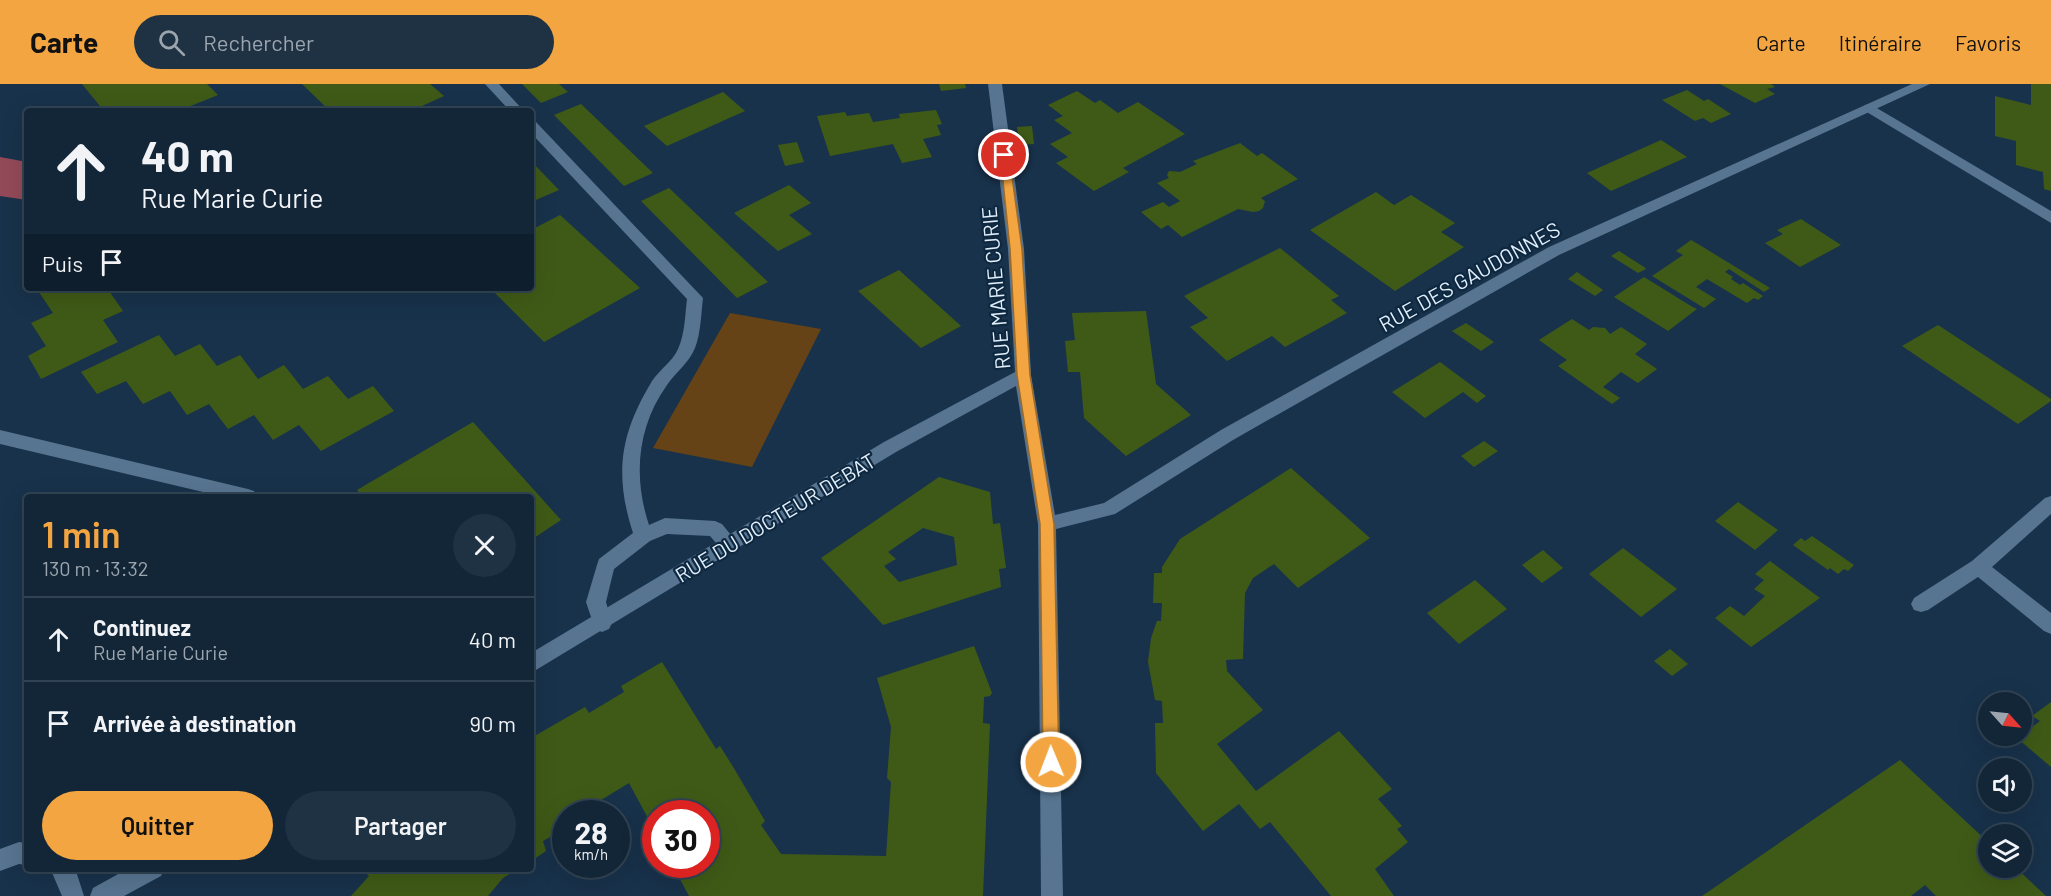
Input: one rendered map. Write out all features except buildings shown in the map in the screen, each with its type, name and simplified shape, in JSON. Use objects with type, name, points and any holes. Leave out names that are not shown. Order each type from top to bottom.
[{"type":"street","points":[[492,84],[514,108]]},
{"type":"street","name":"RUE MARIE CURIE","points":[[995,84],[1016,249],[1023,375],[1047,524],[1052,896]]},
{"type":"street","name":"RUE DES GAUDONNES","points":[[1047,524],[1109,509],[1227,435],[1554,251],[1923,84]]},
{"type":"street","points":[[1870,108],[2051,219]]},
{"type":"street","points":[[534,128],[695,298],[686,351],[659,383],[632,438],[629,479],[633,508],[643,536]]},
{"type":"street","name":"RUE DU DOCTEUR DEBAT","points":[[534,662],[890,447],[1023,375]]},
{"type":"street","points":[[0,437],[240,494]]},
{"type":"street","points":[[1921,604],[1979,567],[2051,503]]},
{"type":"street","points":[[602,623],[596,602],[606,565],[643,536],[665,526],[715,529],[730,544]]},
{"type":"street","points":[[1979,567],[2051,625]]},
{"type":"street","points":[[0,860],[19,853],[24,854]]},
{"type":"street","points":[[64,872],[73,896]]},
{"type":"street","points":[[101,896],[146,872]]},
{"type":"shaded area","points":[[0,157],[24,161],[24,200],[0,196]]},
{"type":"shaded area","points":[[730,313],[821,329],[752,467],[653,448]]},
{"type":"route","points":[[1004,155],[1016,249],[1023,375],[1047,524],[1051,762]]}]
